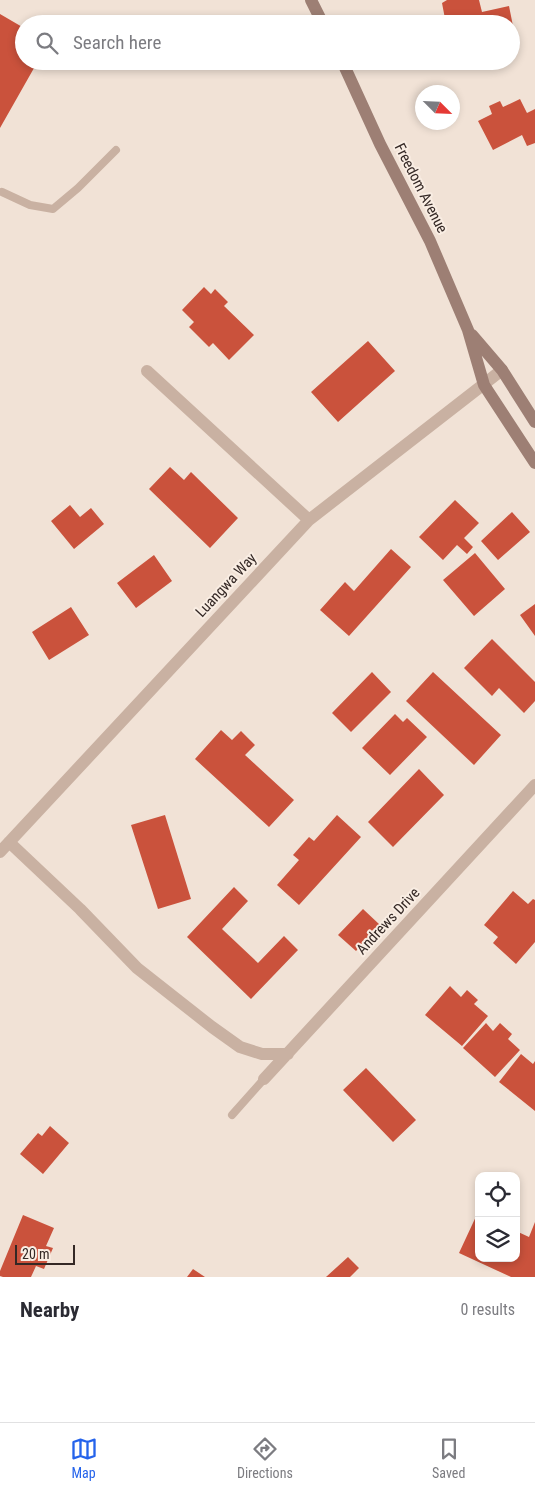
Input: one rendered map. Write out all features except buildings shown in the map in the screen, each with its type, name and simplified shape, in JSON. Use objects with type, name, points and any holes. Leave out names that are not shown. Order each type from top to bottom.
[{"type":"main road","points":[[311,0],[318,15]]},
{"type":"main road","name":"Freedom Avenue","points":[[346,70],[380,144],[430,240],[468,330],[484,385],[535,462]]},
{"type":"main road","name":"Freedom Avenue","points":[[468,330],[502,370],[535,422]]},
{"type":"street","name":"Luangwa Way","points":[[0,852],[309,520],[502,370]]},
{"type":"street","points":[[146,371],[309,520]]},
{"type":"street","name":"Andrews Drive","points":[[264,1079],[535,785]]},
{"type":"street","points":[[9,842],[80,909],[137,968],[212,1028],[240,1047],[262,1054],[288,1054]]},
{"type":"lane","points":[[2,192],[30,205],[53,209],[78,188],[116,150]]},
{"type":"lane","points":[[232,1115],[264,1079]]}]
